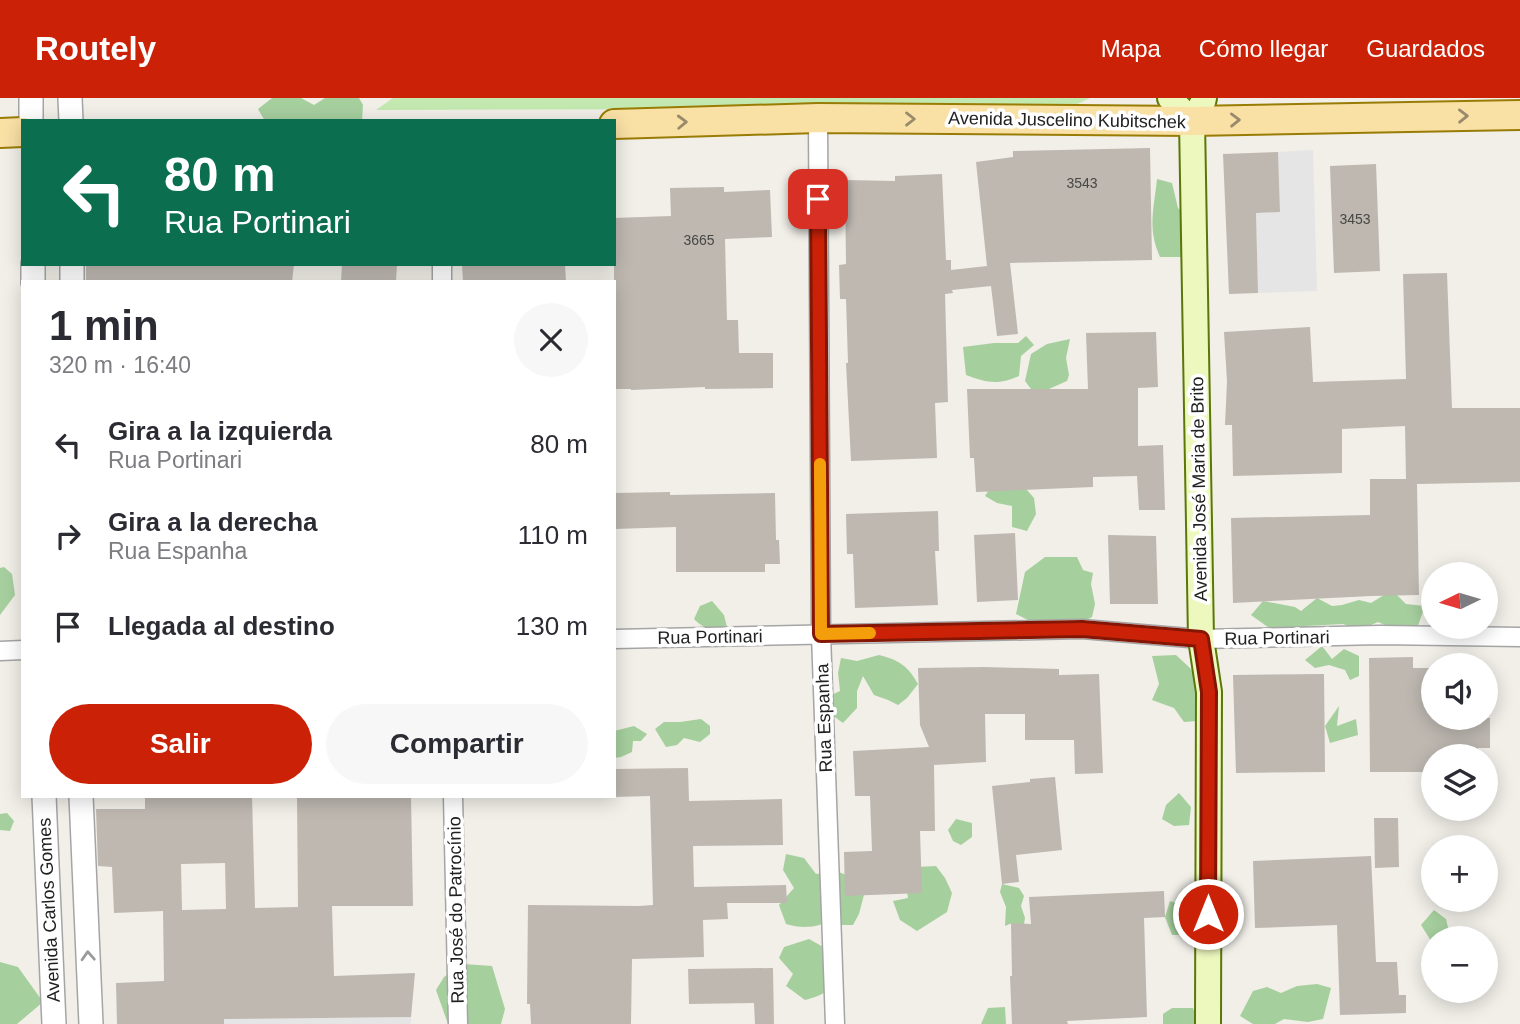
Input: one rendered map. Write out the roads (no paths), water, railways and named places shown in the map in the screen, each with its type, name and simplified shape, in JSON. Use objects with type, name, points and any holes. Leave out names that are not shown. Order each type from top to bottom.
[{"type":"main road","points":[[1170,98],[1198,110]]},
{"type":"main road","name":"Avenida Juscelino Kubitschek","points":[[616,124],[1198,110],[1520,115]]},
{"type":"main road","name":"Avenida José Maria de Brito","points":[[1198,110],[1201,639],[1209,692],[1208,1024]]},
{"type":"main road","points":[[0,133],[21,132]]},
{"type":"street","points":[[31,98],[31,119]]},
{"type":"street","points":[[70,98],[71,119]]},
{"type":"street","name":"Rua Espanha","points":[[818,118],[821,634],[835,1024]]},
{"type":"street","name":"Rua Portinari","points":[[616,639],[1082,629],[1201,639],[1380,635],[1520,637]]},
{"type":"street","points":[[0,651],[21,650]]},
{"type":"street","name":"Avenida Carlos Gomes","points":[[44,798],[54,1024]]},
{"type":"street","name":"Avenida Carlos Gomes","points":[[80,798],[90,1024]]},
{"type":"street","name":"Rua José do Patrocínio","points":[[453,798],[458,1024]]}]
